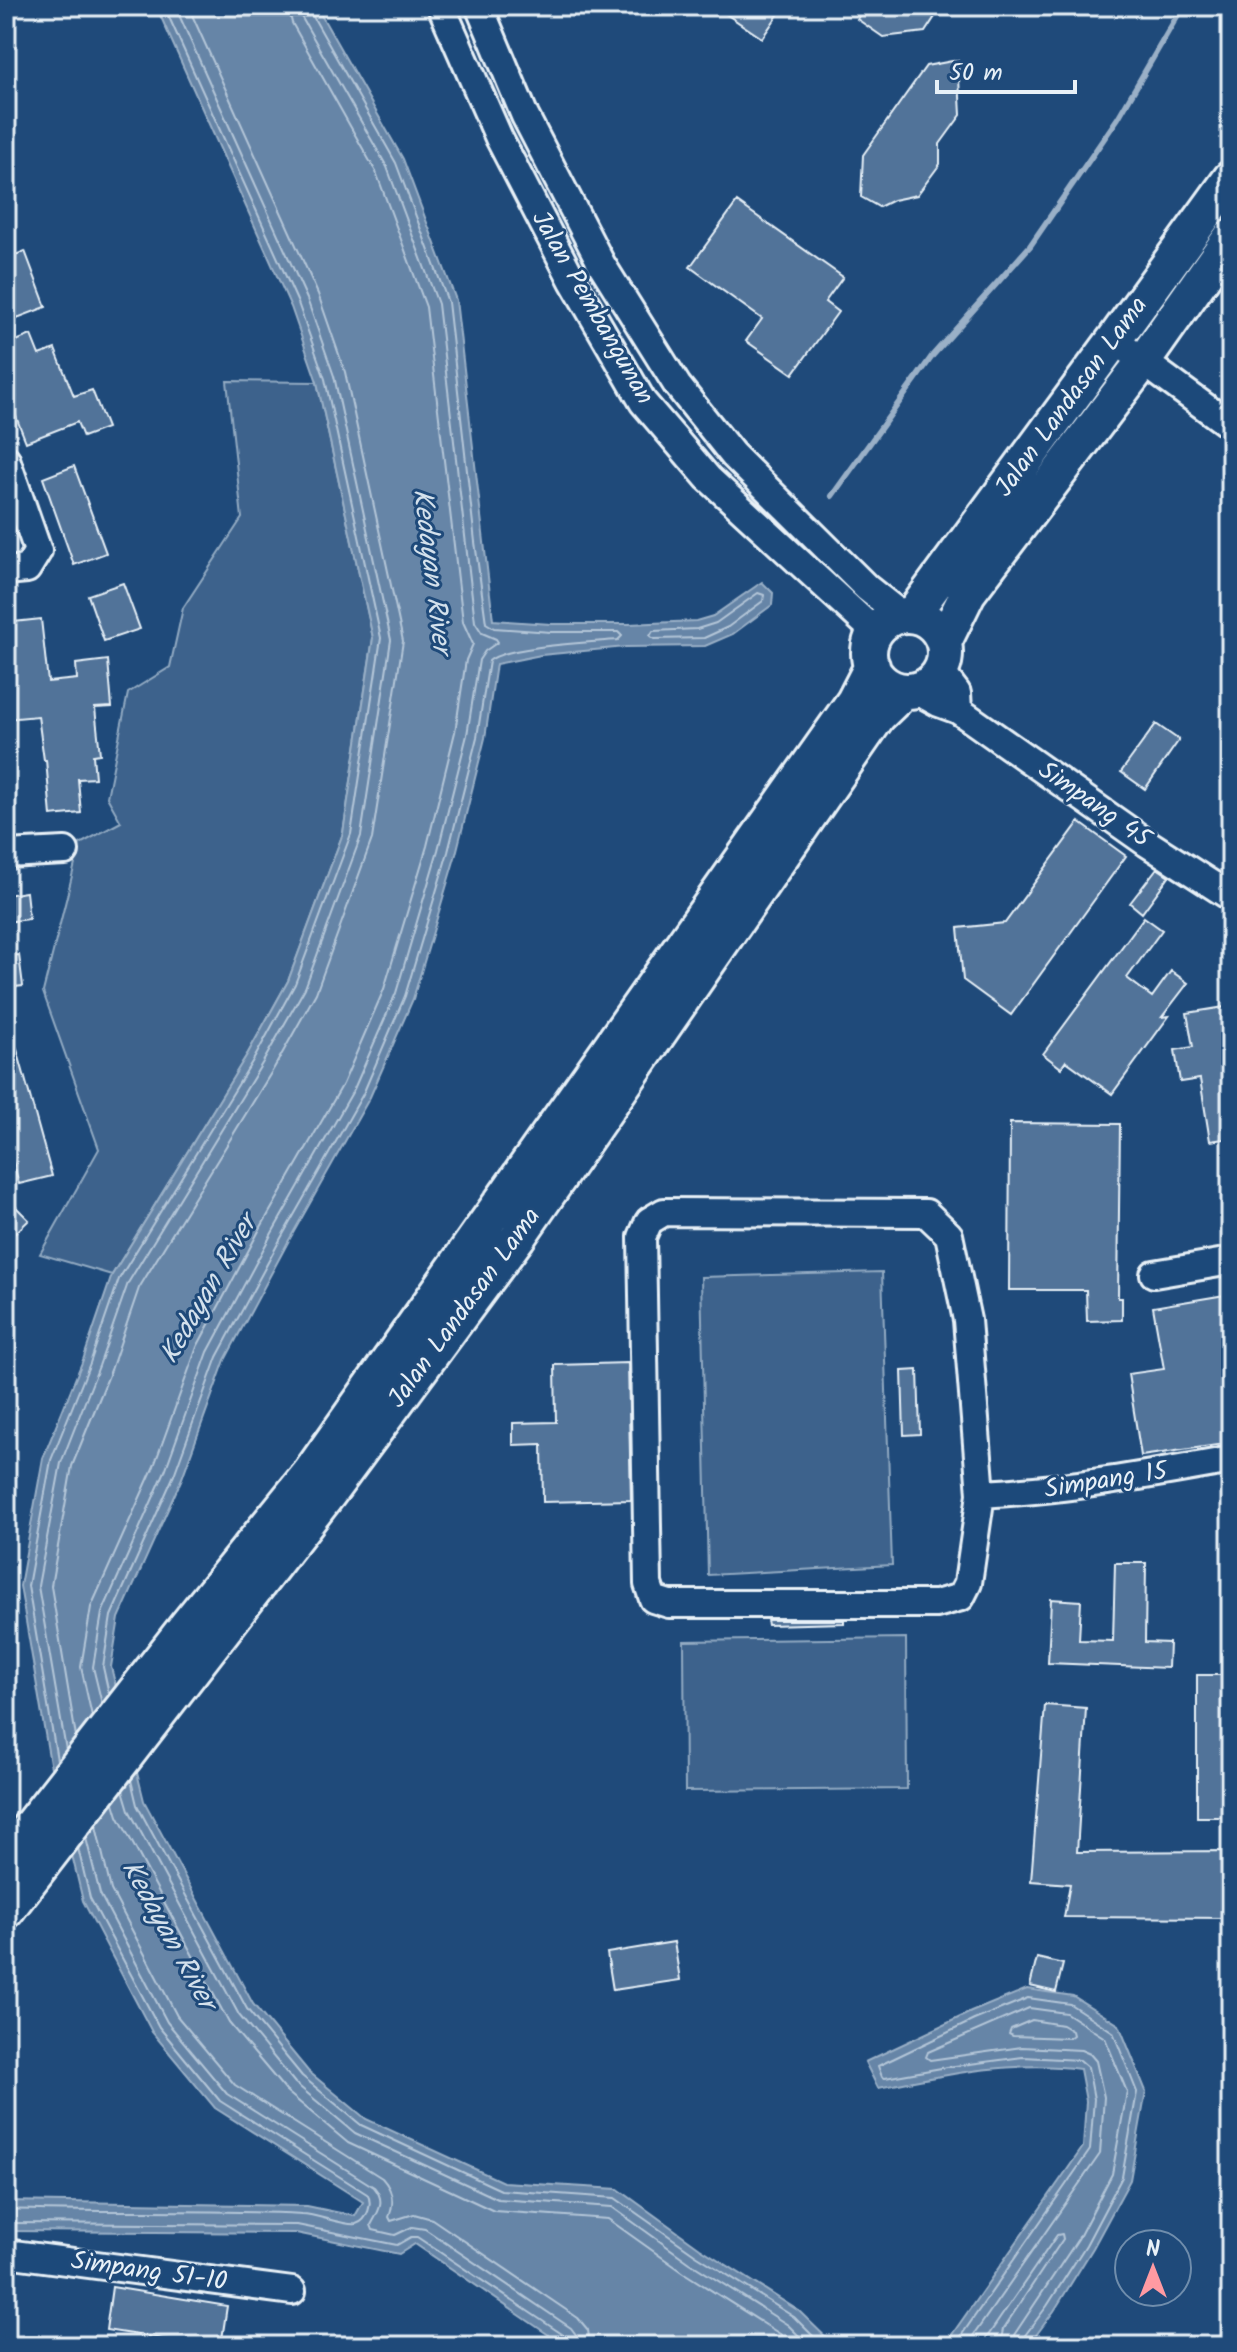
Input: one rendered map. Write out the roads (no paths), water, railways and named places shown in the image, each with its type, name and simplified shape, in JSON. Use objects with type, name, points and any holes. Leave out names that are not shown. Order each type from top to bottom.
[{"type":"main road","name":"Jalan Landasan Lama","points":[[896,621],[1006,486],[1231,178]]},
{"type":"main road","name":"Jalan Landasan Lama","points":[[9,1907],[329,1493],[518,1237],[878,716],[926,674],[968,593],[1143,362],[1231,237]]},
{"type":"main road","points":[[1006,486],[1035,475],[1112,367],[1143,362]]},
{"type":"main road","points":[[896,621],[932,623],[926,674],[884,683],[872,666],[870,643],[896,621]]},
{"type":"main road","name":"Jalan Landasan Lama","points":[[6,1857],[310,1473],[854,701],[872,666]]},
{"type":"street","name":"Jalan Pembangunan","points":[[441,6],[499,138],[573,281],[643,402],[708,478],[896,621]]},
{"type":"street","name":"Jalan Pembangunan","points":[[479,6],[525,116],[602,265],[677,385],[733,455],[867,588],[896,621]]},
{"type":"street","points":[[1114,340],[1231,426]]},
{"type":"street","points":[[6,459],[38,551],[27,569],[6,571]]},
{"type":"street","name":"Simpang 45","points":[[926,674],[957,693],[958,710],[1147,843],[1231,897]]},
{"type":"street","points":[[6,854],[65,851]]},
{"type":"street","points":[[664,1212],[926,1213],[949,1235],[967,1320],[981,1494],[968,1583],[961,1597],[936,1604],[669,1604],[653,1599],[648,1584],[642,1237],[649,1221],[664,1212]]},
{"type":"street","points":[[1154,1274],[1231,1261]]},
{"type":"street","name":"Simpang 15","points":[[981,1494],[1094,1484],[1231,1460]]},
{"type":"street","name":"Simpang 51-10","points":[[6,2253],[292,2291]]},
{"type":"water","name":"Kedayan River","points":[[156,6],[316,6],[403,159],[456,300],[493,620],[551,624],[696,621],[713,616],[762,582],[773,593],[772,605],[733,634],[705,646],[626,647],[541,655],[496,664],[485,738],[456,854],[413,999],[370,1097],[225,1360],[182,1478],[119,1618],[111,1667],[144,1801],[253,2004],[308,2071],[366,2119],[503,2182],[618,2189],[700,2248],[799,2311],[835,2346],[565,2346],[415,2244],[399,2254],[296,2233],[6,2231],[6,2201],[307,2206],[355,2216],[363,2202],[215,2108],[152,2032],[83,1901],[50,1763],[20,1586],[43,1458],[83,1360],[112,1275],[248,1053],[288,981],[343,833],[373,638],[317,382],[291,307]]},
{"type":"water","points":[[1027,1989],[1073,1996],[1119,2025],[1146,2091],[1130,2180],[1093,2248],[1028,2346],[944,2346],[1083,2147],[1086,2101],[1080,2069],[1004,2068],[878,2088],[865,2062]]},
{"type":"waterway","points":[[832,496],[933,355],[1030,246],[1118,118],[1183,6]]}]
